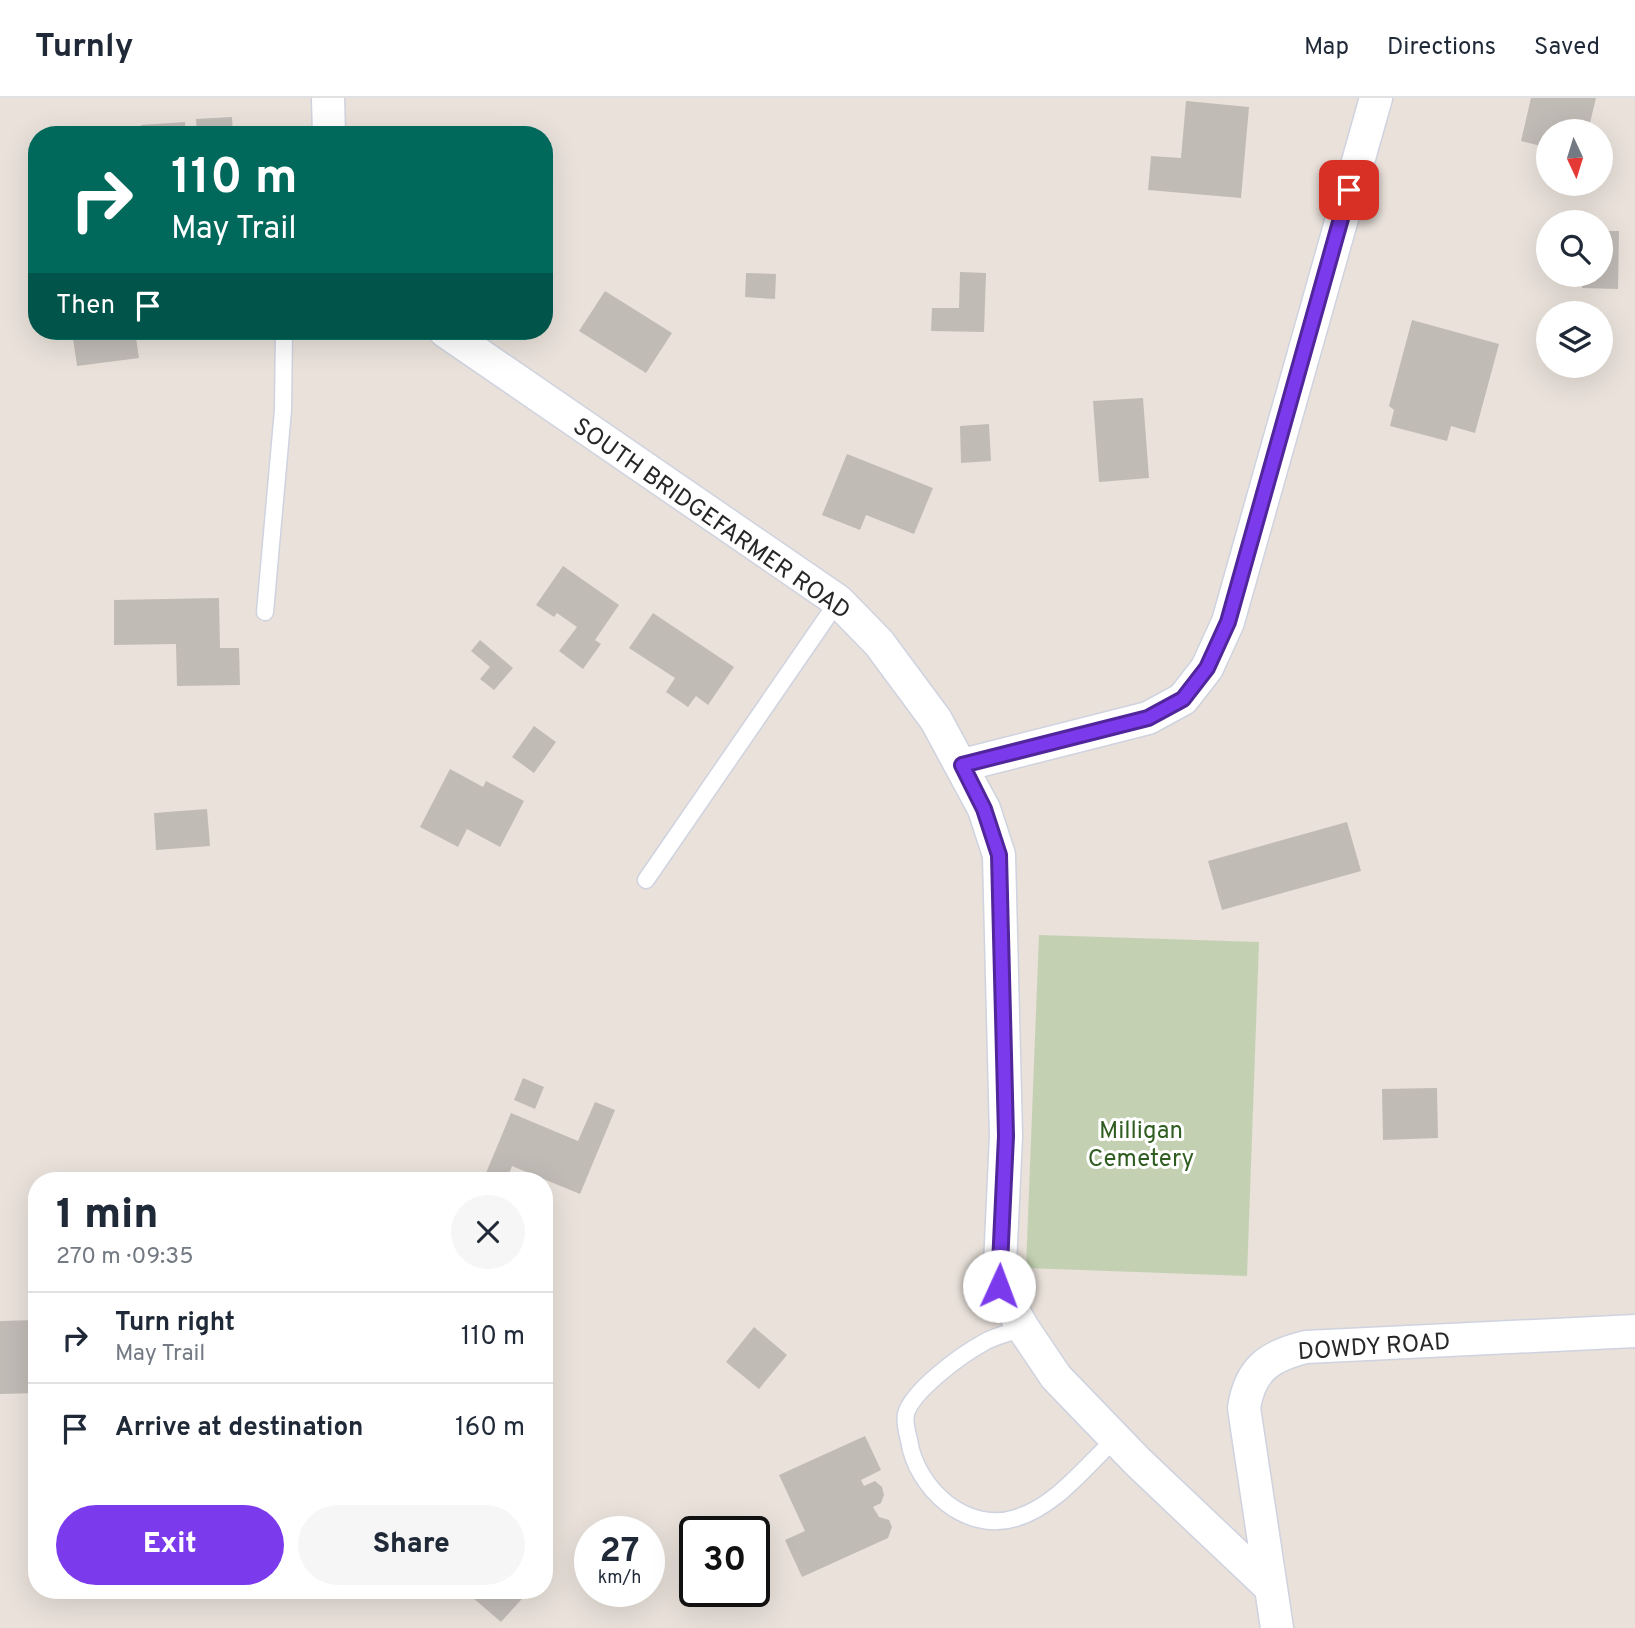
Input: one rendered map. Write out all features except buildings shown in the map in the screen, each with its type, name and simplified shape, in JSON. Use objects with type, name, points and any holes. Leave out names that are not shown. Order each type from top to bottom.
[{"type":"street","points":[[328,98],[329,126]]},
{"type":"street","points":[[962,765],[1148,718],[1183,699],[1207,668],[1228,622],[1376,98]]},
{"type":"street","name":"SOUTH BRIDGEFARMER ROAD","points":[[458,340],[838,601],[879,643],[936,720],[984,809],[999,855],[1006,1136],[999,1286],[1056,1377],[1115,1439],[1270,1588]]},
{"type":"street","name":"DOWDY ROAD","points":[[1270,1588],[1244,1408],[1246,1391],[1254,1376],[1267,1362],[1284,1353],[1306,1347],[1635,1331]]},
{"type":"street","points":[[1270,1588],[1277,1628]]},
{"type":"lane","points":[[265,612],[283,410],[284,340]]},
{"type":"lane","points":[[646,880],[838,601]]},
{"type":"lane","points":[[1023,1328],[984,1342],[913,1397],[905,1417],[910,1446],[918,1470],[940,1498],[966,1517],[995,1522],[1016,1518],[1036,1509],[1059,1493],[1115,1439]]},
{"type":"green space","name":"Milligan Cemetery","points":[[1039,935],[1259,942],[1247,1276],[1026,1268]]},
{"type":"route","points":[[999,1286],[1006,1136],[999,855],[984,809],[962,765],[1148,718],[1183,699],[1207,668],[1228,622],[1349,190]]}]
